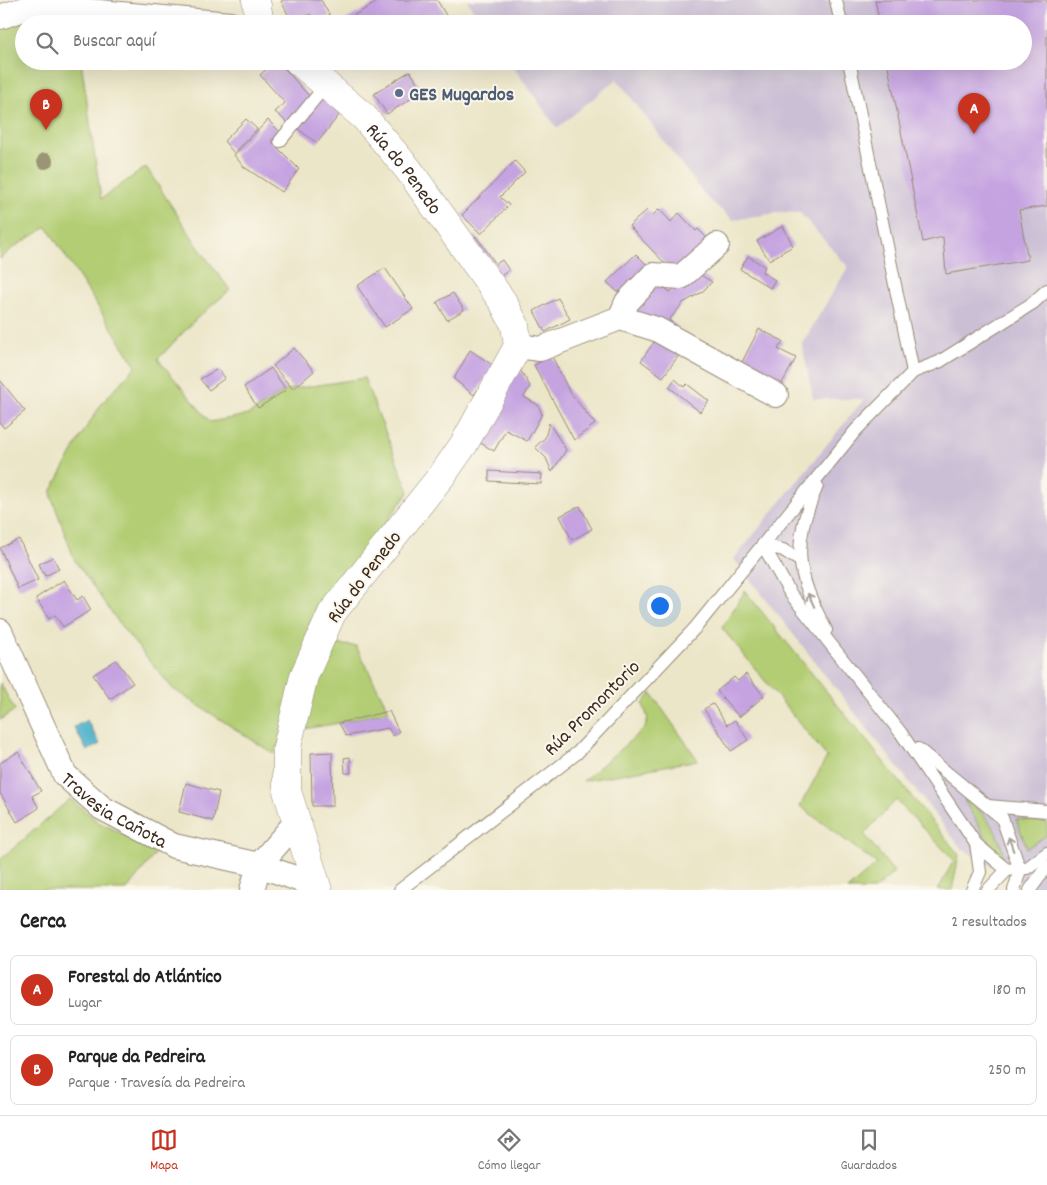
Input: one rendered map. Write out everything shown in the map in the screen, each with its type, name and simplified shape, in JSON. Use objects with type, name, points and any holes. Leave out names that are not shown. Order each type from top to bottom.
[{"type":"street","points":[[256,0],[258,15]]},
{"type":"street","points":[[0,17],[30,7],[132,15]]},
{"type":"street","name":"Rúa do Penedo","points":[[308,70],[364,117],[408,169],[504,302],[515,324],[518,346],[464,444],[332,613],[314,649],[296,704],[288,747],[288,791],[318,888]]},
{"type":"street","points":[[620,318],[627,302],[653,275],[681,277],[716,244]]},
{"type":"street","points":[[518,346],[540,348],[620,318],[656,329],[776,395]]},
{"type":"street","name":"Travesia Cañota","points":[[0,631],[66,775],[102,808],[174,846],[260,865],[318,888]]},
{"type":"street","points":[[252,890],[260,865],[297,821]]},
{"type":"lane","points":[[836,0],[839,15]]},
{"type":"lane","points":[[851,70],[913,372],[939,362],[1032,303],[1047,290]]},
{"type":"lane","points":[[280,142],[326,85]]},
{"type":"lane","name":"Rúa Promontorio","points":[[400,890],[577,753],[696,627],[863,423],[913,372]]},
{"type":"lane","points":[[823,471],[806,512],[799,560],[807,594],[841,659]]},
{"type":"lane","points":[[763,546],[783,550],[799,560]]},
{"type":"lane","points":[[763,546],[790,593],[901,733],[976,844],[1014,870]]},
{"type":"lane","points":[[901,733],[928,759],[1002,818],[1014,870],[1014,890]]},
{"type":"lane","points":[[988,806],[1047,811]]},
{"type":"lane","points":[[972,890],[980,872],[976,844]]},
{"type":"lane","points":[[988,890],[1014,870],[1027,868],[1047,853]]},
{"type":"lane","points":[[1030,890],[1047,866]]},
{"type":"shaded area","points":[[467,0],[1047,0],[1047,890],[1034,890],[962,849],[734,559],[864,399],[813,399],[802,344],[848,267],[800,213],[782,212],[733,220],[706,197],[617,79],[557,128],[515,70],[1032,70],[1032,15],[476,15]]},
{"type":"green space","points":[[37,14],[75,15],[34,15]]},
{"type":"green space","points":[[15,21],[15,70],[82,70],[101,199],[146,167],[199,248],[230,290],[195,320],[158,359],[210,422],[248,415],[286,390],[364,378],[409,492],[361,555],[274,754],[173,689],[124,630],[75,561],[51,492],[84,431],[103,402],[136,366],[47,227],[14,247],[0,259],[0,26]]},
{"type":"green space","points":[[745,591],[959,855],[952,890],[938,890],[954,860],[896,800],[864,834],[894,872],[874,890],[847,890],[877,864],[800,806],[827,757],[722,628]]},
{"type":"green space","points":[[331,644],[356,646],[389,711],[304,729],[316,674]]},
{"type":"green space","points":[[0,683],[15,710],[0,720]]},
{"type":"green space","points":[[651,693],[698,760],[583,781],[645,728],[648,718],[643,704]]},
{"type":"green space","points":[[70,799],[100,823],[158,850],[127,890],[0,890],[0,860]]},
{"type":"green space","points":[[964,800],[979,810],[995,830],[1004,856],[1001,856],[987,839]]},
{"type":"green space","points":[[1016,819],[1047,822],[1047,835],[1027,848]]},
{"type":"water","points":[[87,720],[100,744],[87,751],[74,727]]},
{"type":"building","points":[[321,0],[329,15],[288,15],[281,1]]},
{"type":"building","points":[[381,0],[437,0],[446,15],[354,15]]},
{"type":"building","points":[[875,0],[1047,0],[1047,206],[1019,210],[1028,260],[946,274],[943,237],[923,242],[889,70],[1032,70],[1032,15],[878,15]]},
{"type":"building","points":[[265,70],[286,70],[310,97],[289,124],[275,112],[285,103],[260,75]]},
{"type":"building","name":"GES Mugardos","points":[[410,71],[423,91],[387,114],[374,94]]},
{"type":"building","points":[[325,94],[343,110],[317,143],[298,129]]},
{"type":"building","points":[[246,119],[257,129],[234,153],[224,141]]},
{"type":"building","points":[[268,120],[280,132],[271,141],[299,169],[282,192],[244,167],[234,155]]},
{"type":"building","points":[[515,161],[525,172],[500,197],[509,205],[481,234],[462,215]]},
{"type":"building","points":[[659,209],[671,222],[679,213],[696,231],[698,229],[710,241],[675,274],[629,226],[647,210],[653,215]]},
{"type":"building","points":[[783,226],[793,246],[769,260],[757,241]]},
{"type":"building","points":[[476,236],[496,264],[502,260],[509,270],[497,279],[470,241]]},
{"type":"building","points":[[636,254],[650,268],[622,296],[607,282]]},
{"type":"building","points":[[748,256],[765,267],[762,272],[775,280],[770,288],[740,269]]},
{"type":"building","points":[[385,268],[413,309],[385,327],[357,286]]},
{"type":"building","points":[[696,272],[712,282],[702,292],[683,303],[669,320],[678,327],[674,333],[631,308],[655,280],[670,292]]},
{"type":"building","points":[[453,293],[464,310],[447,320],[437,302]]},
{"type":"building","points":[[558,298],[570,319],[545,332],[534,311]]},
{"type":"building","points":[[759,329],[783,341],[778,349],[796,358],[780,387],[740,366]]},
{"type":"building","points":[[656,339],[679,355],[663,377],[641,361]]},
{"type":"building","points":[[294,348],[314,371],[293,389],[273,366]]},
{"type":"building","points":[[470,350],[494,366],[474,395],[454,379]]},
{"type":"building","points":[[552,356],[569,391],[595,424],[574,440],[534,365]]},
{"type":"building","points":[[518,366],[530,386],[524,397],[538,405],[542,414],[527,441],[506,430],[494,451],[477,441]]},
{"type":"building","points":[[271,368],[286,390],[258,408],[244,387]]},
{"type":"building","points":[[218,369],[225,378],[209,390],[200,379]]},
{"type":"building","points":[[675,379],[684,387],[687,384],[709,401],[700,412],[669,387]]},
{"type":"building","points":[[0,380],[25,411],[4,428],[0,423]]},
{"type":"building","points":[[549,423],[566,450],[552,472],[546,458],[535,447],[545,438]]},
{"type":"building","points":[[489,471],[542,474],[541,484],[489,481]]},
{"type":"building","points":[[580,506],[592,529],[572,540],[560,516]]},
{"type":"building","points":[[19,539],[38,580],[18,589],[0,548]]},
{"type":"building","points":[[53,557],[59,569],[45,576],[39,564]]},
{"type":"building","points":[[64,580],[77,600],[83,596],[91,610],[63,627],[55,615],[49,619],[36,598]]},
{"type":"building","points":[[116,660],[133,683],[110,699],[93,675]]},
{"type":"building","points":[[746,674],[764,696],[739,717],[717,691],[734,677],[738,681]]},
{"type":"building","points":[[713,704],[727,725],[735,720],[748,740],[731,751],[704,709]]},
{"type":"building","points":[[389,711],[399,732],[393,736],[388,728],[346,736],[339,723]]},
{"type":"building","points":[[18,752],[41,791],[32,796],[39,808],[17,822],[0,793],[0,763]]},
{"type":"building","points":[[332,752],[333,806],[312,806],[311,753]]},
{"type":"building","points":[[350,757],[351,773],[345,773],[344,758]]},
{"type":"building","points":[[186,783],[219,792],[213,821],[179,812]]},
{"type":"place","name":"GES Mugardos","points":[[399,93]]},
{"type":"place","name":"Parque da Pedreira","points":[[46,130]]},
{"type":"place","name":"Forestal do Atlántico","points":[[974,134]]}]
